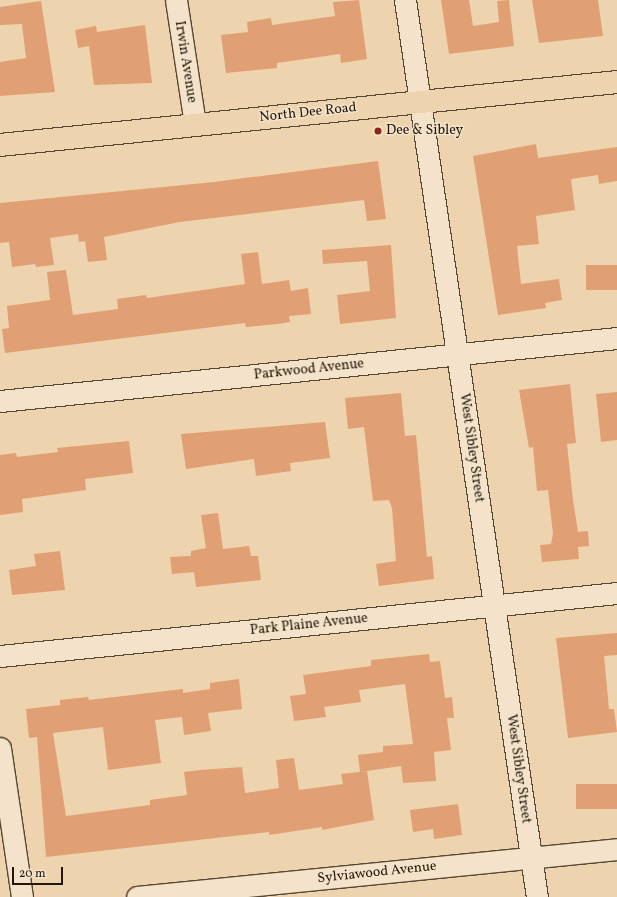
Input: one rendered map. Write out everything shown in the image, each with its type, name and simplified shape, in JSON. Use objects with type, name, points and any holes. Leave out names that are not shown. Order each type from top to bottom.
[{"type":"main road","name":"North Dee Road","points":[[0,145],[617,82]]},
{"type":"street","name":"Irwin Avenue","points":[[176,0],[195,124]]},
{"type":"street","name":"West Sibley Street","points":[[405,0],[537,897]]},
{"type":"street","name":"Parkwood Avenue","points":[[0,401],[617,338]]},
{"type":"street","name":"Park Plaine Avenue","points":[[0,656],[494,607],[617,593]]},
{"type":"street","points":[[0,748],[22,897]]},
{"type":"street","name":"Sylviawood Avenue","points":[[137,897],[617,849]]},
{"type":"building","points":[[359,0],[367,59],[341,63],[340,54],[277,63],[277,68],[226,73],[221,35],[248,32],[247,22],[271,18],[272,25],[335,16],[333,2]]},
{"type":"building","points":[[441,0],[469,0],[473,26],[499,22],[497,1],[509,0],[514,46],[449,54]]},
{"type":"building","points":[[532,0],[598,0],[603,36],[539,43]]},
{"type":"building","points":[[41,1],[55,92],[0,96],[0,62],[26,58],[22,24],[0,25],[0,7]]},
{"type":"building","points":[[145,25],[152,83],[94,85],[89,46],[78,48],[75,30],[96,26],[97,32]]},
{"type":"building","points":[[536,144],[538,158],[617,147],[617,181],[599,184],[598,175],[571,179],[575,210],[536,216],[539,244],[517,246],[521,284],[559,279],[562,300],[545,303],[546,308],[498,315],[473,156]]},
{"type":"building","points":[[378,161],[386,219],[367,221],[364,200],[180,222],[104,237],[107,260],[88,262],[85,241],[79,242],[78,234],[50,238],[54,265],[36,267],[35,264],[12,267],[9,242],[0,243],[0,203],[214,182]]},
{"type":"building","points":[[391,245],[396,318],[340,324],[337,295],[370,291],[367,261],[323,264],[322,250]]},
{"type":"building","points":[[258,252],[262,284],[289,280],[291,291],[308,288],[311,314],[289,316],[290,322],[278,324],[246,327],[245,323],[5,353],[2,329],[9,328],[7,306],[50,300],[47,272],[66,270],[73,315],[118,309],[117,299],[146,295],[147,298],[245,284],[241,254]]},
{"type":"building","points":[[586,265],[617,265],[617,290],[586,290]]},
{"type":"building","points":[[570,384],[576,443],[567,444],[573,500],[578,532],[588,531],[589,546],[578,547],[579,559],[542,562],[540,545],[551,544],[553,534],[548,490],[537,491],[533,447],[529,448],[519,390]]},
{"type":"building","points":[[617,392],[617,440],[601,442],[596,394]]},
{"type":"building","points":[[401,393],[405,436],[416,435],[427,557],[432,556],[434,579],[379,586],[376,564],[396,561],[392,508],[389,500],[373,501],[364,427],[348,429],[345,398]]},
{"type":"building","points":[[325,422],[330,458],[290,463],[291,471],[256,476],[254,459],[186,469],[181,434]]},
{"type":"building","points":[[129,441],[133,473],[85,479],[86,490],[22,499],[23,512],[0,515],[0,455],[16,453],[17,457],[58,452],[57,448]]},
{"type":"building","points":[[218,513],[223,549],[249,546],[251,556],[258,556],[261,580],[196,587],[194,572],[172,574],[170,557],[191,556],[191,551],[206,548],[201,515]]},
{"type":"building","points":[[60,551],[65,590],[12,595],[9,570],[36,566],[34,554]]},
{"type":"building","points":[[617,633],[617,655],[604,656],[609,709],[614,709],[617,732],[568,738],[556,638]]},
{"type":"building","points":[[429,654],[430,662],[440,661],[445,698],[452,697],[454,718],[447,718],[451,750],[434,752],[436,781],[403,783],[401,766],[360,772],[358,755],[383,752],[383,746],[413,744],[405,684],[359,690],[361,702],[324,707],[326,717],[294,721],[290,696],[306,694],[303,675],[371,666],[371,660]]},
{"type":"building","points":[[239,679],[242,709],[208,713],[211,731],[184,735],[182,717],[155,720],[161,763],[108,770],[103,727],[53,733],[66,816],[150,805],[150,800],[187,795],[184,772],[242,767],[245,793],[279,788],[276,760],[294,758],[299,790],[343,784],[341,774],[367,771],[374,820],[322,830],[322,827],[269,835],[269,832],[46,857],[37,737],[29,738],[26,709],[60,705],[60,700],[88,697],[89,700],[183,689],[183,693],[210,689],[210,683]]},
{"type":"building","points":[[576,784],[617,784],[617,809],[576,809]]},
{"type":"building","points":[[458,804],[462,835],[434,839],[433,829],[413,832],[410,810]]},
{"type":"place","name":"Dee & Sibley","points":[[378,131]]}]
